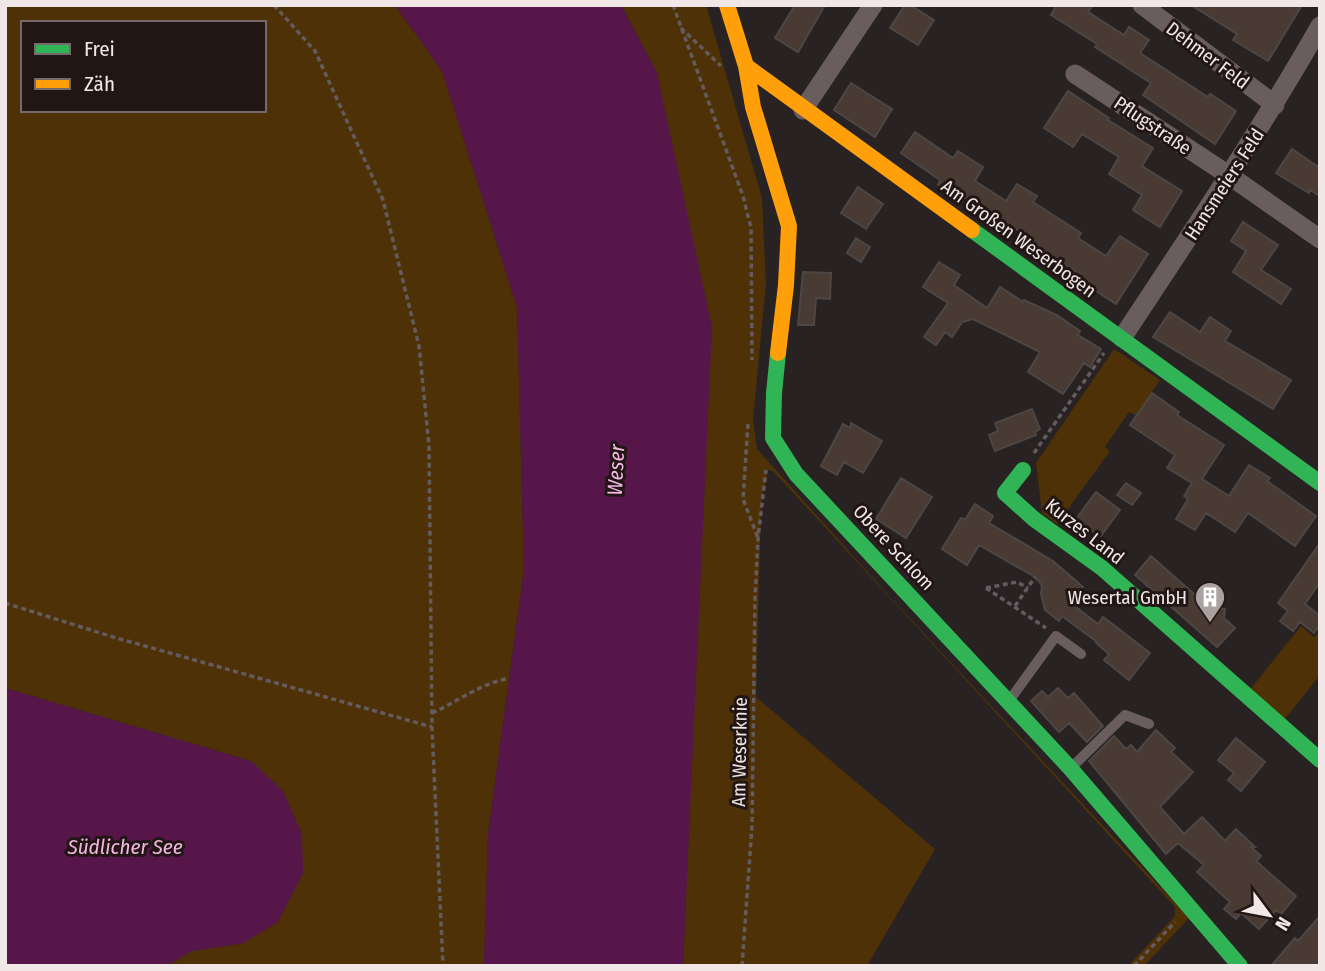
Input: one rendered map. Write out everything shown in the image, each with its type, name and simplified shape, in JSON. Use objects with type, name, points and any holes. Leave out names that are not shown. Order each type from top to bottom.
[{"type":"street","points":[[727,5],[744,62]]},
{"type":"street","points":[[803,110],[873,5]]},
{"type":"street","name":"Dehmer Feld","points":[[1142,5],[1275,105]]},
{"type":"street","name":"Hansmeiers Feld","points":[[1119,336],[1230,176],[1320,26]]},
{"type":"street","name":"Am Großen Weserbogen","points":[[744,62],[803,110],[1320,483]]},
{"type":"street","name":"Obere Schlom","points":[[744,62],[753,107],[789,226],[786,285],[774,393],[773,438],[796,474],[1070,768],[1240,966]]},
{"type":"street","name":"Pflugstraße","points":[[1076,74],[1320,239]]},
{"type":"street","name":"Kurzes Land","points":[[1023,470],[1005,493],[1034,519],[1102,568],[1320,760]]},
{"type":"lane","points":[[1009,701],[1056,636],[1082,654]]},
{"type":"lane","points":[[1070,768],[1125,715],[1149,724]]},
{"type":"path","points":[[274,5],[314,51],[383,200],[419,346],[429,446],[432,727],[443,966]]},
{"type":"path","points":[[673,5],[743,196],[751,228],[752,362]]},
{"type":"path","points":[[680,27],[709,56],[727,69],[744,62]]},
{"type":"path","points":[[1023,470],[1119,336]]},
{"type":"path","points":[[749,418],[743,499],[758,538]]},
{"type":"path","name":"Am Weserknie","points":[[742,966],[752,826],[755,598],[766,467]]},
{"type":"path","points":[[1015,606],[1035,578]]},
{"type":"path","points":[[1028,588],[1017,582],[986,588],[1056,636]]},
{"type":"path","points":[[5,603],[114,637],[432,727]]},
{"type":"path","points":[[432,713],[494,681],[506,679]]},
{"type":"path","points":[[1134,966],[1188,908]]},
{"type":"shaded area","points":[[5,5],[395,5],[442,71],[517,307],[524,569],[488,834],[484,966],[167,966],[192,951],[244,943],[251,761],[5,688]]},
{"type":"shaded area","points":[[621,5],[706,5],[762,198],[766,284],[753,419],[757,449],[891,598],[1189,918],[1144,966],[1128,966],[1175,916],[1175,907],[773,471],[768,470],[761,504],[756,697],[935,849],[867,966],[683,966],[695,671],[657,73]]},
{"type":"shaded area","points":[[1114,349],[1160,380],[1136,415],[1129,412],[1105,447],[1110,451],[1057,524],[1042,513],[1036,463]]},
{"type":"shaded area","points":[[1301,626],[1314,637],[1320,631],[1320,675],[1284,720],[1248,692]]},
{"type":"water","name":"Weser","points":[[395,5],[621,5],[657,73],[712,327],[683,966],[484,966],[488,834],[524,569],[517,307],[442,71]]},
{"type":"water","points":[[903,556],[911,558],[916,565],[914,573],[907,578],[896,561]]},
{"type":"water","name":"Südlicher See","points":[[5,688],[251,761],[283,791],[302,834],[303,873],[278,922],[244,943],[192,951],[167,966],[5,966]]},
{"type":"building","points":[[795,5],[825,5],[798,52],[775,38]]},
{"type":"building","points":[[905,5],[910,5],[934,20],[918,45],[890,28]]},
{"type":"building","points":[[1057,5],[1093,5],[1088,12],[1124,35],[1129,27],[1149,40],[1140,53],[1208,97],[1210,94],[1236,111],[1215,144],[1143,95],[1151,83],[1051,15]]},
{"type":"building","points":[[1191,5],[1302,5],[1268,61],[1233,40],[1237,34]]},
{"type":"building","points":[[851,83],[892,109],[875,137],[834,110]]},
{"type":"building","points":[[1068,91],[1153,148],[1142,166],[1182,191],[1160,227],[1133,210],[1142,195],[1109,174],[1119,157],[1082,134],[1073,147],[1044,128]]},
{"type":"building","points":[[915,132],[953,158],[958,151],[983,167],[975,181],[1006,201],[1017,184],[1037,196],[1033,202],[1081,233],[1078,238],[1106,256],[1120,236],[1148,254],[1116,304],[1072,275],[1075,271],[1027,240],[1029,237],[965,197],[962,202],[958,200],[938,185],[940,180],[901,153]]},
{"type":"building","points":[[1292,149],[1320,168],[1320,196],[1310,190],[1309,193],[1276,173]]},
{"type":"building","points":[[858,187],[883,204],[866,229],[841,213]]},
{"type":"building","points":[[1243,222],[1278,245],[1261,270],[1291,289],[1281,304],[1233,272],[1246,251],[1231,241]]},
{"type":"building","points":[[856,238],[870,247],[861,262],[847,253]]},
{"type":"building","points":[[939,262],[960,275],[954,285],[987,308],[1000,287],[1023,302],[1024,300],[1057,315],[1080,331],[1078,335],[1101,349],[1090,367],[1084,363],[1063,394],[1028,372],[1040,352],[973,319],[962,322],[952,337],[945,332],[936,345],[924,337],[948,303],[923,287]]},
{"type":"building","points":[[803,272],[831,273],[830,299],[816,298],[814,325],[798,325]]},
{"type":"building","points":[[1170,312],[1200,332],[1210,317],[1231,331],[1225,341],[1291,380],[1273,409],[1153,337]]},
{"type":"building","points":[[1152,393],[1179,412],[1177,415],[1224,445],[1202,479],[1229,496],[1249,465],[1270,478],[1267,481],[1316,516],[1295,546],[1248,513],[1235,532],[1206,513],[1195,530],[1176,519],[1188,499],[1184,496],[1192,483],[1167,468],[1175,455],[1130,425]]},
{"type":"building","points":[[1032,409],[1040,429],[1035,432],[1036,435],[995,451],[989,435],[998,431],[995,423]]},
{"type":"building","points":[[851,423],[882,441],[863,473],[844,462],[837,475],[821,466],[843,424],[850,428]]},
{"type":"building","points":[[901,478],[932,497],[906,538],[876,519]]},
{"type":"building","points":[[1126,483],[1141,493],[1132,505],[1117,495]]},
{"type":"building","points":[[1096,492],[1120,510],[1100,537],[1076,519]]},
{"type":"building","points":[[975,504],[993,516],[989,523],[1053,561],[1083,587],[1072,604],[1098,624],[1103,617],[1150,653],[1129,680],[1104,660],[1109,654],[1097,642],[1062,616],[1059,621],[1045,610],[1042,585],[1035,577],[979,545],[967,565],[942,549],[961,518],[965,520]]},
{"type":"building","points":[[1320,543],[1320,582],[1305,604],[1320,616],[1320,625],[1314,633],[1300,622],[1293,631],[1280,621],[1288,611],[1278,603]]},
{"type":"building","points":[[1151,556],[1202,601],[1203,599],[1214,608],[1225,609],[1224,618],[1235,628],[1217,647],[1135,575]]},
{"type":"building","points":[[1058,688],[1068,698],[1074,693],[1103,726],[1087,742],[1069,723],[1059,732],[1031,701],[1042,691],[1048,697]]},
{"type":"building","points":[[1156,730],[1175,748],[1171,752],[1193,772],[1160,807],[1184,834],[1202,817],[1225,841],[1236,829],[1261,856],[1256,861],[1296,896],[1281,914],[1276,910],[1259,929],[1241,913],[1236,919],[1224,909],[1230,902],[1197,872],[1204,865],[1178,843],[1166,854],[1089,761],[1114,736],[1126,749],[1131,745],[1137,752]]},
{"type":"building","points":[[1236,738],[1265,762],[1241,791],[1228,780],[1234,773],[1218,760]]},
{"type":"building","points":[[1320,916],[1320,966],[1271,966],[1295,938],[1298,941]]},
{"type":"traffic: fast","points":[[972,230],[1320,483]]},
{"type":"traffic: fast","points":[[778,353],[773,438],[796,474],[1070,768],[1240,966]]},
{"type":"traffic: fast","points":[[1023,470],[1005,493],[1034,519],[1102,568],[1320,760]]},
{"type":"traffic: slow","points":[[727,5],[746,66],[972,230]]},
{"type":"traffic: slow","points":[[746,66],[753,107],[789,226],[786,285],[778,353]]},
{"type":"place","name":"Wesertal GmbH","points":[[1210,624]]}]
